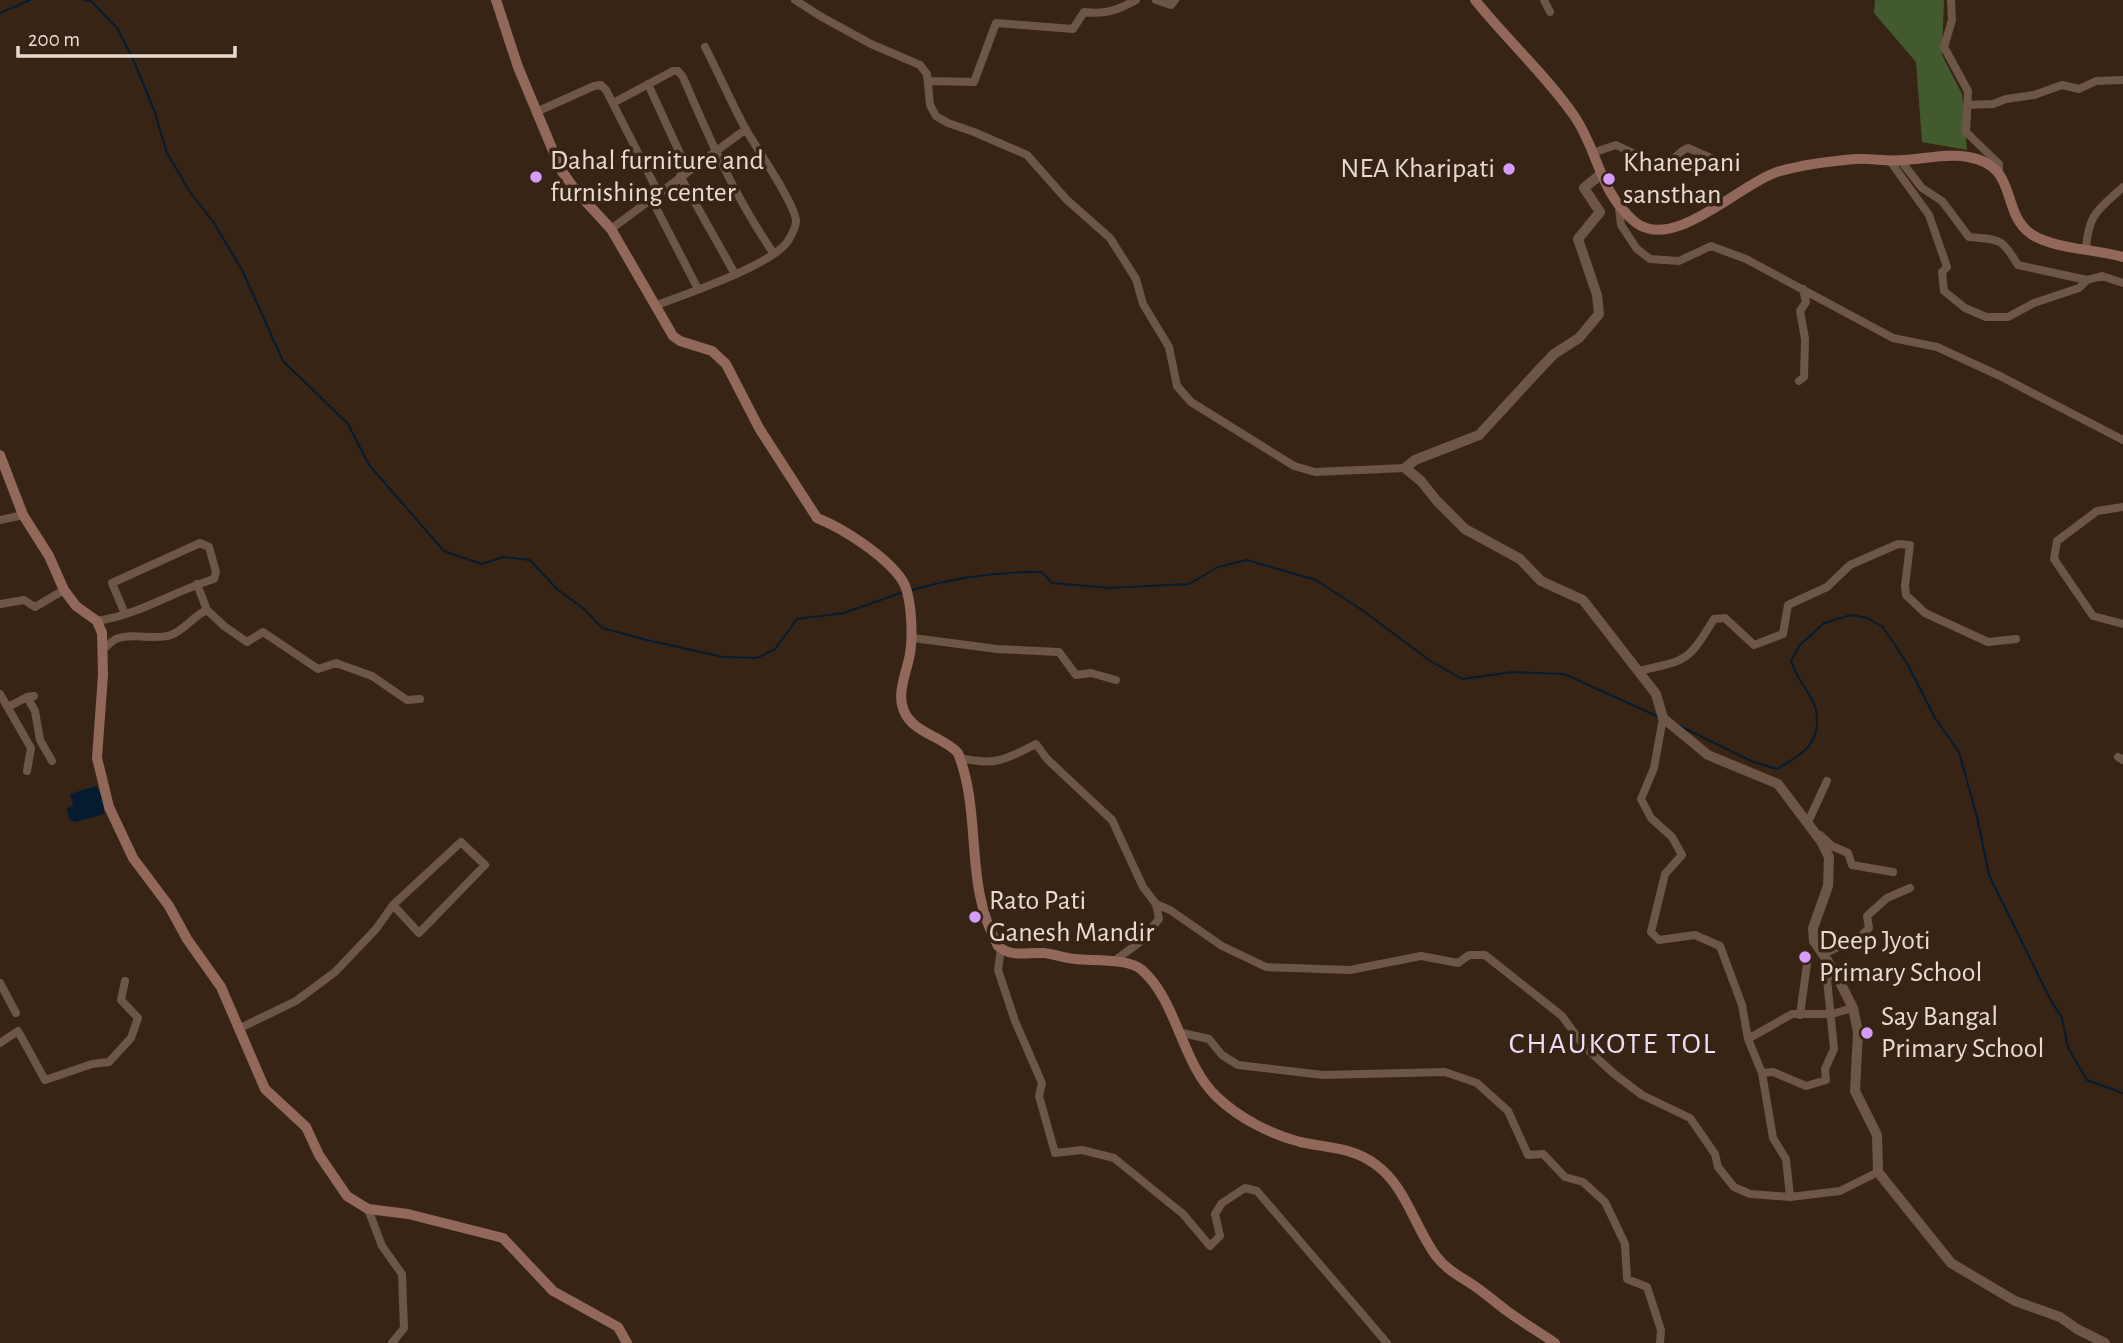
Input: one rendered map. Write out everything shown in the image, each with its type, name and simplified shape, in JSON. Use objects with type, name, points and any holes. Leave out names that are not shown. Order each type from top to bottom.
[{"type":"main road","points":[[496,0],[513,54],[561,170],[576,191],[611,229],[676,339],[712,351],[726,364],[759,428],[817,518],[861,541],[903,582],[913,638],[901,694],[903,710],[926,733],[956,750],[960,758],[973,817],[973,852],[978,890],[996,943],[1013,954],[1039,953],[1114,962],[1128,964],[1143,971],[1163,998],[1203,1082],[1228,1108],[1279,1135],[1346,1149],[1374,1163],[1388,1174],[1436,1256],[1451,1271],[1555,1343]]},
{"type":"main road","points":[[1475,0],[1562,100],[1583,130],[1600,175],[1619,208],[1637,224],[1651,230],[1668,228],[1715,209],[1776,172],[1857,159],[1896,161],[1966,156],[1999,170],[2022,226],[2033,235],[2061,246],[2086,248],[2123,257]]},
{"type":"main road","points":[[0,455],[23,515],[49,556],[64,590],[76,606],[97,621],[102,633],[97,758],[109,807],[133,858],[169,906],[187,939],[221,986],[265,1090],[306,1127],[319,1155],[347,1196],[368,1209],[408,1214],[503,1238],[553,1291],[618,1327],[627,1343]]},
{"type":"street","points":[[796,0],[871,44],[920,65],[925,70],[930,105],[936,116],[1027,155],[1067,200],[1110,239],[1136,279],[1143,304],[1169,348],[1177,386],[1191,402],[1294,466],[1315,472],[1405,468],[1415,460],[1479,435],[1545,364],[1579,338],[1599,314],[1597,295],[1578,239],[1600,212],[1584,188],[1600,175]]},
{"type":"street","points":[[928,81],[974,82],[996,23],[1073,29],[1084,12],[1098,14],[1117,11],[1136,0]]},
{"type":"street","points":[[1156,0],[1171,5],[1175,0]]},
{"type":"street","points":[[1544,0],[1550,12]]},
{"type":"street","points":[[1951,0],[1952,20],[1944,47],[1968,91],[1966,132],[1998,164],[1999,170]]},
{"type":"street","points":[[655,306],[735,274],[774,254],[787,242],[796,219],[746,129],[705,47]]},
{"type":"street","points":[[613,103],[673,71],[678,71],[715,151],[756,228],[774,254]]},
{"type":"street","points":[[1967,105],[1993,104],[2034,95],[2062,85],[2079,89],[2096,81],[2123,80]]},
{"type":"street","points":[[648,84],[684,173],[735,274]]},
{"type":"street","points":[[536,112],[601,85],[606,89],[659,192]]},
{"type":"street","points":[[611,229],[746,129]]},
{"type":"street","points":[[1592,153],[1616,145],[1661,166],[1667,166],[1683,149],[1688,148],[1720,162],[1727,159]]},
{"type":"street","points":[[1896,161],[1929,215],[1947,267],[1942,272],[1944,291],[1965,308],[1986,317],[2008,317],[2034,303],[2079,288],[2087,279]]},
{"type":"street","points":[[1896,161],[1922,188],[1942,201],[1969,237],[1998,240],[2006,246],[2018,265],[2087,279],[2102,276],[2123,283]]},
{"type":"street","points":[[2086,248],[2088,226],[2095,212],[2123,187]]},
{"type":"street","points":[[651,198],[698,289]]},
{"type":"street","points":[[1619,208],[1621,225],[1637,249],[1650,259],[1679,261],[1711,246],[1746,259],[1893,338],[1937,347],[2000,376],[2123,440]]},
{"type":"street","points":[[1799,381],[1804,377],[1805,339],[1800,311],[1806,302],[1803,289]]},
{"type":"street","points":[[1405,468],[1421,481],[1465,528],[1520,559],[1541,581],[1583,600],[1656,694],[1663,719],[1654,768],[1641,799],[1651,818],[1672,837],[1682,855],[1665,874],[1651,932],[1659,940],[1695,935],[1720,946],[1742,1005],[1748,1040],[1762,1073],[1773,1138],[1786,1159],[1790,1197]]},
{"type":"street","points":[[2123,507],[2097,511],[2057,541],[2054,559],[2093,616],[2123,624]]},
{"type":"street","points":[[0,520],[23,515]]},
{"type":"street","points":[[97,621],[125,614],[148,607],[214,579],[209,547],[200,543],[112,583],[125,614]]},
{"type":"street","points":[[1638,671],[1679,662],[1694,652],[1714,620],[1725,618],[1754,645],[1783,634],[1788,606],[1827,587],[1850,565],[1898,544],[1910,545],[1906,595],[1925,613],[1989,642],[2016,639]]},
{"type":"street","points":[[197,584],[207,610],[247,642],[263,632],[318,669],[336,663],[372,676],[407,700],[421,699]]},
{"type":"street","points":[[0,604],[24,600],[35,607],[64,590]]},
{"type":"street","points":[[103,649],[116,639],[173,635],[195,616],[207,610]]},
{"type":"street","points":[[913,638],[1007,650],[1059,652],[1076,675],[1091,673],[1116,680]]},
{"type":"street","points":[[0,694],[31,748],[27,771]]},
{"type":"street","points":[[8,707],[30,696],[40,740],[52,761]]},
{"type":"street","points":[[1663,719],[1708,755],[1778,784],[1821,841],[1829,858],[1828,886],[1813,928],[1814,941],[1835,972],[1853,1009],[1858,1032],[1855,1091],[1877,1135],[1878,1172],[1951,1263],[2015,1301],[2060,1317],[2105,1343]]},
{"type":"street","points":[[960,758],[984,764],[1008,758],[1035,744],[1047,759],[1112,820],[1143,887],[1156,904],[1159,919],[1140,942],[1114,962]]},
{"type":"street","points":[[1807,824],[1827,781]]},
{"type":"street","points":[[1807,824],[1832,846],[1848,853],[1852,865],[1894,872]]},
{"type":"street","points":[[238,1029],[296,1001],[335,972],[376,929],[393,905],[461,842],[485,865],[419,933],[393,905]]},
{"type":"street","points":[[1824,954],[1861,936],[1869,928],[1867,916],[1887,898],[1910,888]]},
{"type":"street","points":[[1156,904],[1170,909],[1222,946],[1266,967],[1350,970],[1421,956],[1458,963],[1469,955],[1485,955],[1562,1016],[1584,1046],[1614,1073],[1642,1095],[1690,1118],[1715,1154],[1718,1167],[1734,1187],[1750,1194],[1790,1197],[1840,1191],[1878,1172]]},
{"type":"street","points":[[1001,948],[998,970],[1015,1021],[1042,1083],[1039,1096],[1055,1153],[1082,1150],[1114,1158],[1183,1214],[1210,1246],[1220,1236],[1215,1214],[1222,1203],[1245,1188],[1257,1191],[1387,1343]]},
{"type":"street","points":[[1800,1015],[1807,964]]},
{"type":"street","points":[[1762,1073],[1773,1072],[1806,1086],[1826,1080],[1825,1069],[1834,1049],[1827,979],[1835,972]]},
{"type":"street","points":[[0,1043],[18,1031],[45,1080],[92,1064],[108,1062],[131,1038],[138,1018],[121,1000],[125,981]]},
{"type":"street","points":[[0,983],[16,1013]]},
{"type":"street","points":[[1748,1040],[1792,1014],[1832,1014],[1853,1009]]},
{"type":"street","points":[[1178,1032],[1209,1040],[1222,1055],[1238,1065],[1323,1075],[1445,1072],[1477,1083],[1508,1111],[1528,1154],[1543,1154],[1565,1177],[1583,1182],[1605,1202],[1625,1244],[1627,1279],[1647,1287],[1661,1330],[1660,1343]]},
{"type":"street","points":[[368,1209],[382,1246],[402,1274],[404,1328],[392,1343]]},
{"type":"green space","points":[[1875,0],[1944,0],[1942,55],[1962,94],[1967,150],[1922,142],[1916,62],[1874,13]]},
{"type":"water","points":[[96,786],[104,800],[104,814],[75,822],[69,819],[67,808],[73,806],[70,794]]},
{"type":"waterway","points":[[0,13],[30,0]]},
{"type":"waterway","points":[[83,0],[91,1],[117,28],[154,110],[167,153],[242,270],[283,361],[348,424],[369,465],[444,551],[482,564],[503,557],[530,560],[557,589],[584,609],[602,628],[723,657],[757,658],[775,649],[797,619],[844,613],[903,592]]},
{"type":"waterway","points":[[912,590],[977,576],[1026,572],[1042,572],[1052,583],[1109,588],[1189,584],[1218,567],[1247,560],[1316,580],[1429,660],[1462,679],[1513,672],[1564,674],[1659,717]]},
{"type":"waterway","points":[[1680,726],[1751,761],[1777,769],[1805,750],[1816,730],[1817,715],[1813,701],[1791,661],[1799,646],[1824,623],[1851,615],[1867,618],[1883,627],[1908,665],[1935,718],[1959,752],[1989,875],[2062,1018],[2068,1048],[2087,1080],[2123,1093]]},
{"type":"place","name":"NEA Kharipati","points":[[1509,169]]},
{"type":"place","name":"Dahal furniture and furnishing center","points":[[536,177]]},
{"type":"place","name":"Khanepani sansthan","points":[[1609,179]]},
{"type":"place","name":"Rato Pati Ganesh Mandir","points":[[975,917]]},
{"type":"place","name":"Deep Jyoti Primary School","points":[[1805,957]]},
{"type":"place","name":"Say Bangal Primary School","points":[[1867,1033]]},
{"type":"district","name":"CHAUKOTE TOL","points":[[1613,1044]]}]
